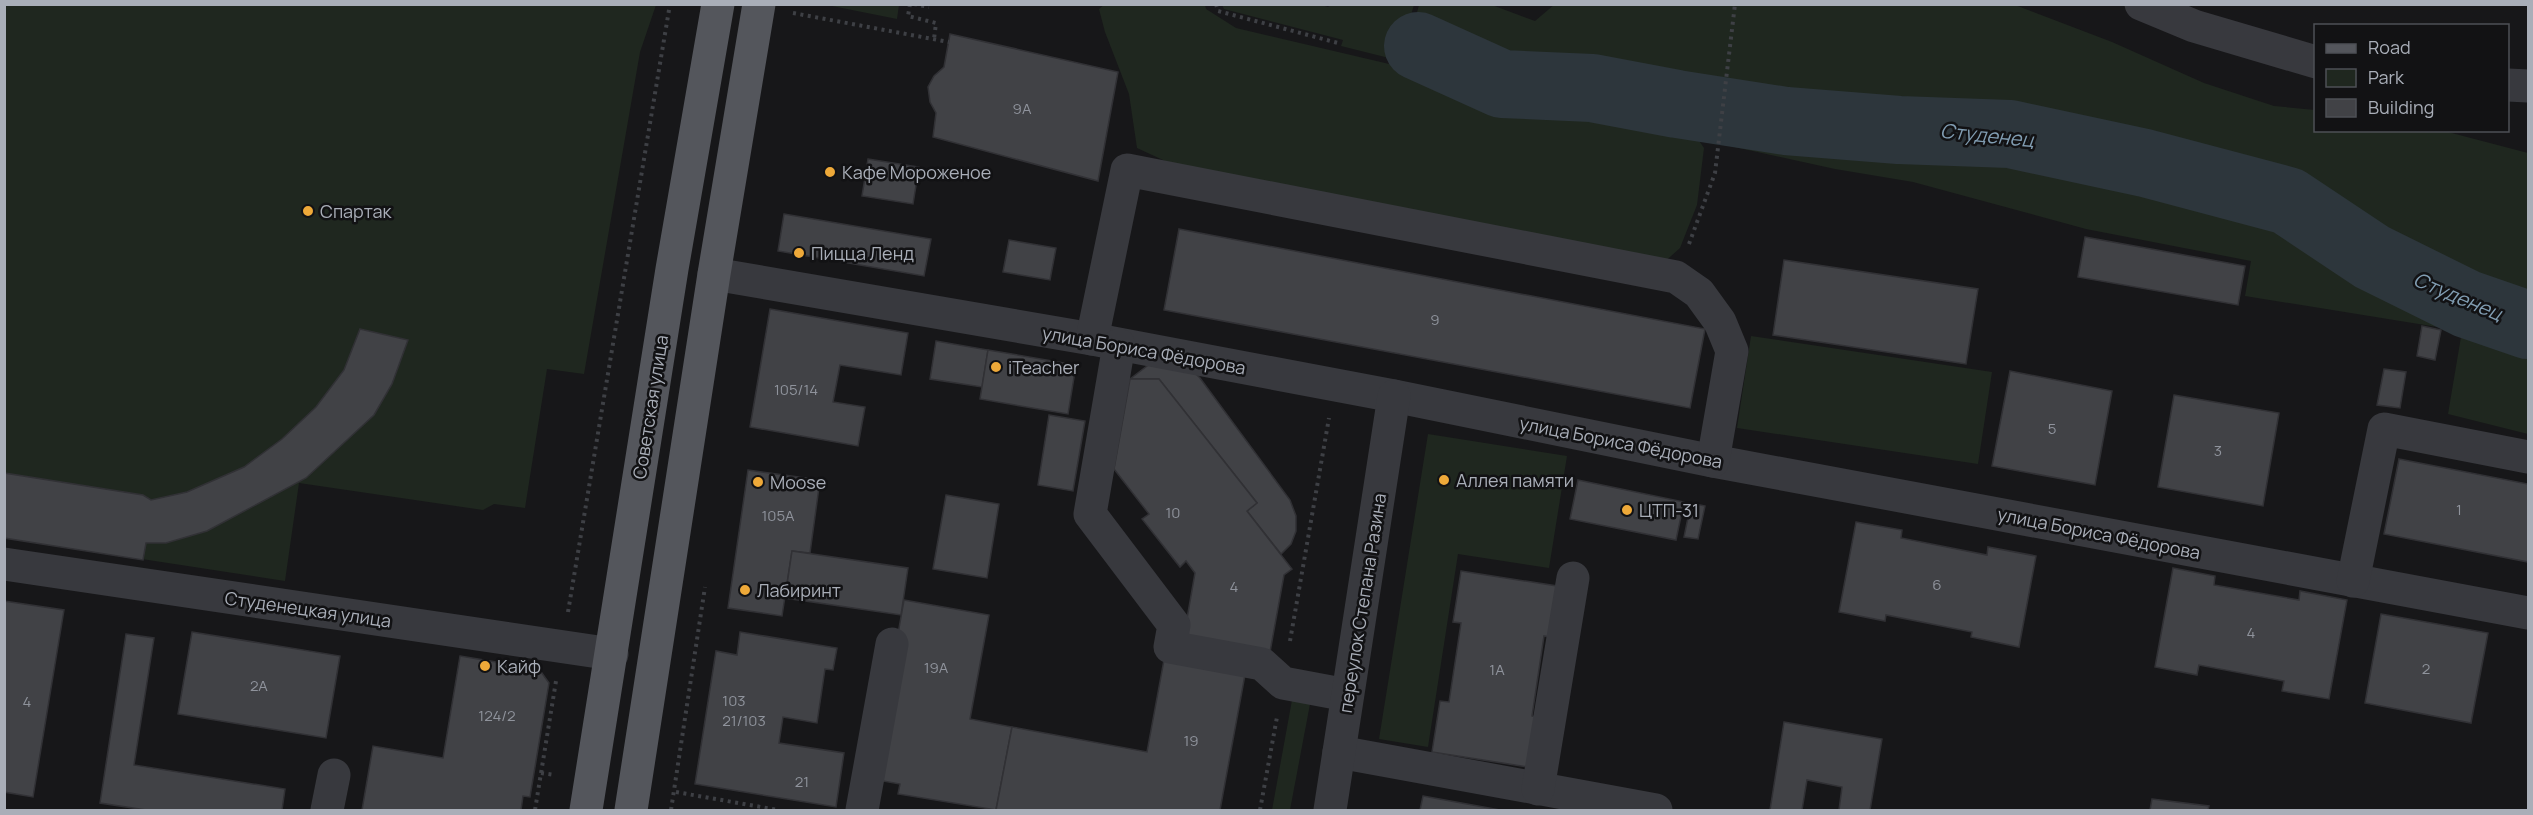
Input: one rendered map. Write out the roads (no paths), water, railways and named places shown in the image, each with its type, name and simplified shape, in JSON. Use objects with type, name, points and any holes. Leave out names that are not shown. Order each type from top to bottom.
[{"type":"main road","name":"Советская улица","points":[[586,810],[672,269],[718,4]]},
{"type":"main road","points":[[631,810],[714,274],[774,9]]},
{"type":"street","points":[[2140,4],[2194,26],[2314,61]]},
{"type":"street","points":[[2509,85],[2529,86]]},
{"type":"street","points":[[1347,695],[1283,683],[1262,664],[1170,647],[1174,626],[1090,514],[1106,342],[1127,170],[1676,277],[1699,293],[1720,322],[1732,351],[1713,461]]},
{"type":"street","name":"улица Бориса Фёдорова","points":[[714,274],[1106,342],[1394,396],[1713,461],[2529,613]]},
{"type":"street","name":"переулок Степана Разина","points":[[1330,810],[1394,396]]},
{"type":"street","points":[[2353,581],[2384,429],[2529,457]]},
{"type":"street","name":"Студенецкая улица","points":[[4,564],[612,654]]},
{"type":"street","points":[[1538,789],[1573,578]]},
{"type":"street","points":[[862,810],[892,644]]},
{"type":"street","points":[[1339,752],[1656,810]]},
{"type":"street","points":[[327,810],[334,775]]},
{"type":"waterway","name":"Студенец","points":[[1418,46],[1502,84],[1592,88],[1786,121],[1899,130],[2010,134],[2145,163],[2288,201],[2372,257],[2467,304],[2528,325]]},
{"type":"place","name":"Кафе Мороженое","points":[[830,172]]},
{"type":"place","name":"Спартак","points":[[308,211]]},
{"type":"place","name":"Пицца Ленд","points":[[799,253]]},
{"type":"place","name":"iTeacher","points":[[996,367]]},
{"type":"place","name":"Аллея памяти","points":[[1444,480]]},
{"type":"place","name":"Moose","points":[[758,482]]},
{"type":"place","name":"ЦТП-31","points":[[1627,510]]},
{"type":"place","name":"Лабиринт","points":[[745,590]]},
{"type":"place","name":"Кайф","points":[[485,666]]}]
